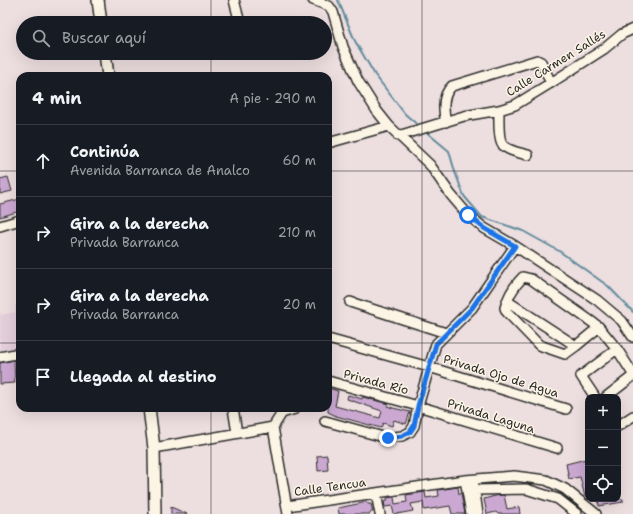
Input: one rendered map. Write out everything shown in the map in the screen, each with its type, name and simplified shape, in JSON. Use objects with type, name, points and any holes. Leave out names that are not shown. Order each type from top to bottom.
[{"type":"main road","points":[[98,0],[100,16]]},
{"type":"main road","points":[[106,60],[107,72]]},
{"type":"main road","points":[[150,412],[154,448],[155,514]]},
{"type":"street","points":[[234,0],[238,16]]},
{"type":"street","points":[[313,0],[329,6],[333,12],[343,47],[358,81],[377,111],[389,126],[402,134],[430,165],[451,195],[468,215],[484,228],[515,246],[597,300],[622,321],[633,337]]},
{"type":"street","name":"Calle Carmen Sallés","points":[[402,134],[464,116],[499,110],[515,105],[604,49],[622,34],[633,29]]},
{"type":"street","points":[[445,122],[445,98],[452,86],[537,60],[541,62],[553,82]]},
{"type":"street","points":[[499,110],[500,139],[502,145],[528,155]]},
{"type":"street","points":[[332,142],[389,126]]},
{"type":"street","points":[[0,226],[16,221]]},
{"type":"street","points":[[325,421],[388,438],[402,436],[410,432],[414,426],[418,406],[436,344],[472,308],[515,246]]},
{"type":"street","points":[[599,327],[565,354],[539,345],[505,308],[507,301],[518,282],[524,277],[531,279],[599,327],[617,350],[633,375],[610,394]]},
{"type":"street","points":[[507,301],[576,346]]},
{"type":"street","points":[[350,302],[446,333]]},
{"type":"street","name":"Privada Ojo de Agua","points":[[332,340],[430,367],[566,409]]},
{"type":"street","points":[[593,394],[581,376],[617,350]]},
{"type":"street","points":[[0,357],[16,354]]},
{"type":"street","name":"Privada Río","points":[[332,382],[418,406]]},
{"type":"street","name":"Privada Laguna","points":[[418,406],[557,448]]},
{"type":"street","points":[[234,412],[237,433]]},
{"type":"street","points":[[285,412],[282,413],[273,427],[288,510]]},
{"type":"street","points":[[621,424],[633,416]]},
{"type":"street","points":[[154,448],[273,427]]},
{"type":"street","name":"Calle Tencua","points":[[288,510],[376,493],[469,479],[514,476],[546,480],[565,489],[596,514]]},
{"type":"street","points":[[469,479],[478,514]]},
{"type":"street","points":[[471,490],[526,489],[558,499],[577,514]]},
{"type":"street","points":[[471,490],[471,514]]},
{"type":"street","points":[[376,493],[380,514]]},
{"type":"shaded area","points":[[15,305],[16,348],[0,350],[0,311],[1,315],[15,312]]},
{"type":"building","points":[[8,177],[12,191],[0,194],[0,179]]},
{"type":"building","points":[[16,200],[16,212],[0,217],[0,204]]},
{"type":"building","points":[[14,360],[15,383],[0,384],[0,363]]},
{"type":"building","points":[[332,389],[338,391],[335,406],[380,418],[382,411],[347,399],[348,395],[362,399],[363,397],[388,404],[387,406],[393,408],[410,412],[406,424],[394,420],[392,426],[383,423],[381,428],[336,416],[328,412],[332,412]]},
{"type":"building","points":[[327,455],[328,470],[318,471],[317,456]]},
{"type":"building","points":[[585,459],[585,497],[580,477],[569,479],[566,464]]},
{"type":"building","points":[[458,487],[459,494],[461,493],[465,514],[452,514],[450,506],[424,510],[423,502],[411,504],[413,511],[397,514],[394,514],[392,506],[385,507],[384,502],[387,501],[387,498],[394,497],[395,504],[407,502],[406,495],[425,492],[426,498],[439,496],[438,490]]},
{"type":"building","points":[[504,495],[507,509],[519,507],[520,514],[498,514],[496,512],[487,514],[484,499]]},
{"type":"building","points":[[621,499],[623,499],[623,502],[599,506],[598,502],[621,502]]},
{"type":"building","points":[[367,502],[368,504],[371,504],[373,512],[370,512],[370,514],[339,514],[338,508]]},
{"type":"building","points":[[171,507],[187,514],[171,514]]},
{"type":"waterway","points":[[338,0],[355,41],[375,75],[405,114],[420,127]]},
{"type":"waterway","points":[[425,131],[449,151],[464,196],[482,217],[523,231],[559,251],[608,286],[633,312]]},
{"type":"route","points":[[388,438],[402,436],[410,432],[414,426],[418,406],[436,344],[472,308],[515,246],[484,228],[468,215]]}]
